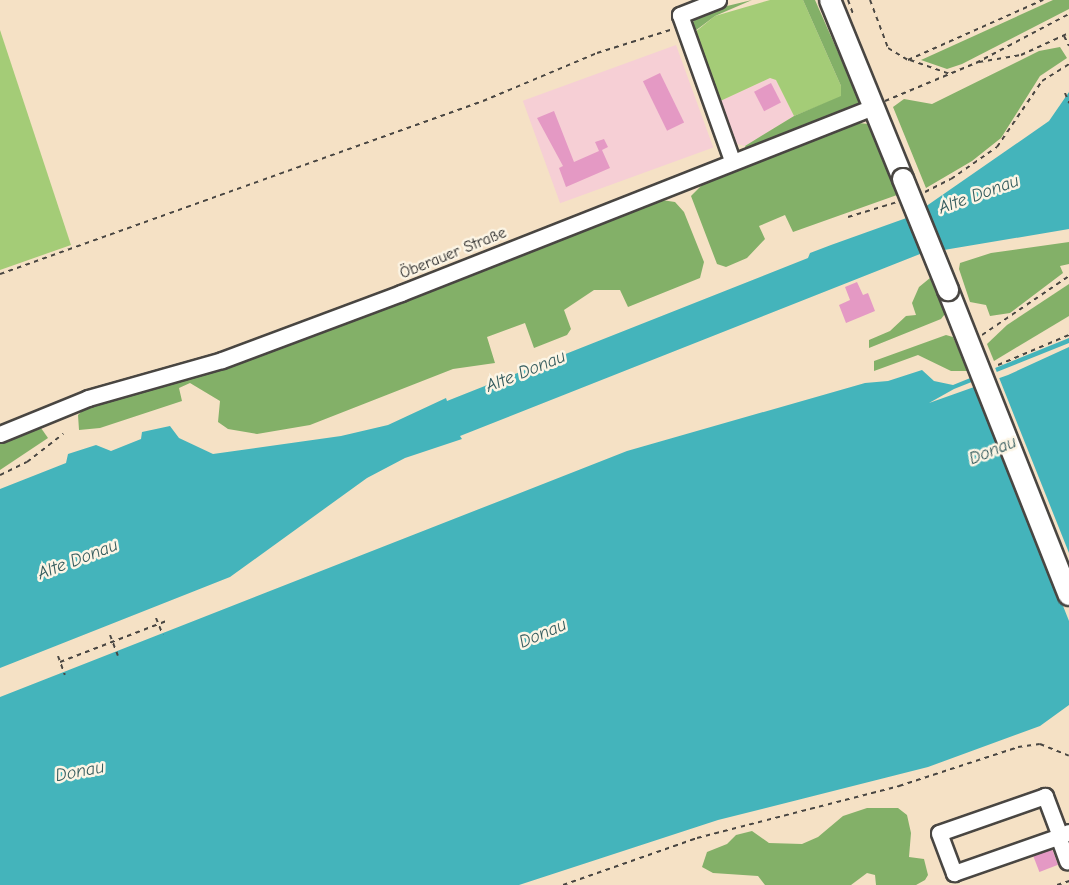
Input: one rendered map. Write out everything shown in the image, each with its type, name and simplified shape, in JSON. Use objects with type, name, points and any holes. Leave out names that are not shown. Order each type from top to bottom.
[{"type":"main road","points":[[830,0],[1069,595]]},
{"type":"street","points":[[718,0],[680,15],[682,27],[732,160]]},
{"type":"street","name":"Öberauer Straße","points":[[0,434],[88,398],[222,360],[401,294],[732,160],[874,108]]},
{"type":"street","points":[[1062,835],[954,873],[939,833],[1045,796],[1062,835],[1067,861]]},
{"type":"path","points":[[870,0],[888,48],[908,60],[950,74]]},
{"type":"path","points":[[908,60],[1044,0]]},
{"type":"path","points":[[874,108],[976,63],[1069,14]]},
{"type":"path","points":[[0,274],[483,101],[597,53],[682,27]]},
{"type":"path","points":[[976,63],[1021,55],[1069,33]]},
{"type":"path","points":[[1064,36],[1069,46]]},
{"type":"path","points":[[918,194],[951,179],[997,147],[1038,86],[1069,64]]},
{"type":"path","points":[[1063,106],[1069,103],[1065,93]]},
{"type":"path","points":[[848,217],[901,200]]},
{"type":"path","points":[[979,337],[1069,276]]},
{"type":"path","points":[[998,364],[1069,335]]},
{"type":"path","points":[[0,475],[27,462],[63,434]]},
{"type":"path","points":[[156,618],[163,635]]},
{"type":"path","points":[[60,662],[166,621]]},
{"type":"path","points":[[110,635],[118,656]]},
{"type":"path","points":[[58,656],[65,675]]},
{"type":"path","points":[[563,885],[697,838],[900,786],[1018,747],[1040,744],[1069,756]]},
{"type":"path","points":[[1057,885],[1069,881]]},
{"type":"shaded area","points":[[676,45],[713,147],[560,203],[523,101]]},
{"type":"shaded area","points":[[770,78],[776,80],[794,116],[745,146],[733,143],[716,103]]},
{"type":"green space","points":[[752,0],[715,16],[691,34],[693,22],[702,12]]},
{"type":"green space","points":[[770,0],[803,0],[841,86],[841,97],[794,116],[776,80],[770,78],[716,103],[695,32],[715,16]]},
{"type":"green space","points":[[803,0],[815,0],[860,102],[845,112],[747,151],[745,146],[794,116],[841,96],[841,86]]},
{"type":"green space","points":[[1053,0],[1069,0],[1069,9],[962,64],[947,69],[921,60]]},
{"type":"green space","points":[[0,30],[71,245],[0,270]]},
{"type":"green space","points":[[1060,47],[1067,58],[1040,76],[1001,138],[972,161],[926,188],[893,107],[904,99],[932,104],[1039,51]]},
{"type":"green space","points":[[847,122],[869,124],[897,195],[793,232],[785,215],[759,226],[765,239],[747,258],[726,267],[717,264],[691,196],[711,176]]},
{"type":"green space","points":[[655,199],[675,202],[684,212],[704,262],[700,278],[628,307],[620,290],[594,290],[564,310],[571,329],[567,335],[534,348],[525,323],[487,337],[495,363],[453,369],[310,425],[257,434],[228,429],[218,422],[220,401],[190,383],[179,388],[182,401],[100,428],[79,430],[78,415],[84,409],[112,396]]},
{"type":"green space","points":[[1069,242],[1069,264],[1060,266],[1063,273],[1010,313],[990,316],[986,305],[970,302],[959,269],[960,263],[991,253]]},
{"type":"green space","points":[[930,278],[945,314],[941,319],[869,348],[869,340],[890,331],[906,316],[916,315],[912,303],[919,287]]},
{"type":"green space","points":[[1069,284],[1069,316],[994,361],[987,344],[1007,325]]},
{"type":"green space","points":[[946,335],[953,337],[968,371],[951,371],[918,355],[874,371],[874,361]]},
{"type":"green space","points":[[31,428],[41,428],[48,438],[0,470],[0,441]]},
{"type":"green space","points":[[867,808],[898,808],[907,815],[911,833],[909,857],[924,859],[928,875],[925,880],[916,885],[876,885],[875,875],[867,873],[851,885],[765,885],[758,876],[713,873],[702,867],[707,852],[727,844],[736,835],[752,831],[769,843],[802,844],[818,837],[843,816]]},
{"type":"water","name":"Alte Donau","points":[[1069,92],[1069,229],[920,254],[460,436],[462,439],[405,458],[367,478],[230,577],[0,668],[0,489],[66,463],[68,454],[96,445],[111,451],[141,439],[142,432],[170,426],[179,438],[213,454],[341,436],[388,425],[446,398],[447,401],[808,258],[810,253],[912,216],[1049,121]]},
{"type":"water","name":"Donau","points":[[1069,338],[1069,343],[954,389],[929,403],[1008,375],[1069,347],[1069,573],[1052,582],[1057,590],[1069,586],[1069,705],[1040,726],[928,767],[718,820],[519,885],[0,885],[0,697],[627,451],[865,383],[888,381],[922,370],[934,381],[953,385]]},
{"type":"pier","points":[[994,365],[1069,553],[1069,621],[975,384],[983,381],[974,384],[971,375]]},
{"type":"building","points":[[660,73],[684,122],[667,131],[643,81]]},
{"type":"building","points":[[771,83],[781,103],[764,111],[754,92]]},
{"type":"building","points":[[554,111],[574,162],[599,151],[595,142],[604,139],[608,147],[602,150],[610,168],[566,187],[559,168],[563,166],[537,118]]},
{"type":"building","points":[[857,282],[863,295],[868,293],[875,311],[846,323],[839,305],[850,300],[845,287]]},
{"type":"building","points":[[1052,849],[1058,865],[1039,872],[1033,856]]}]
